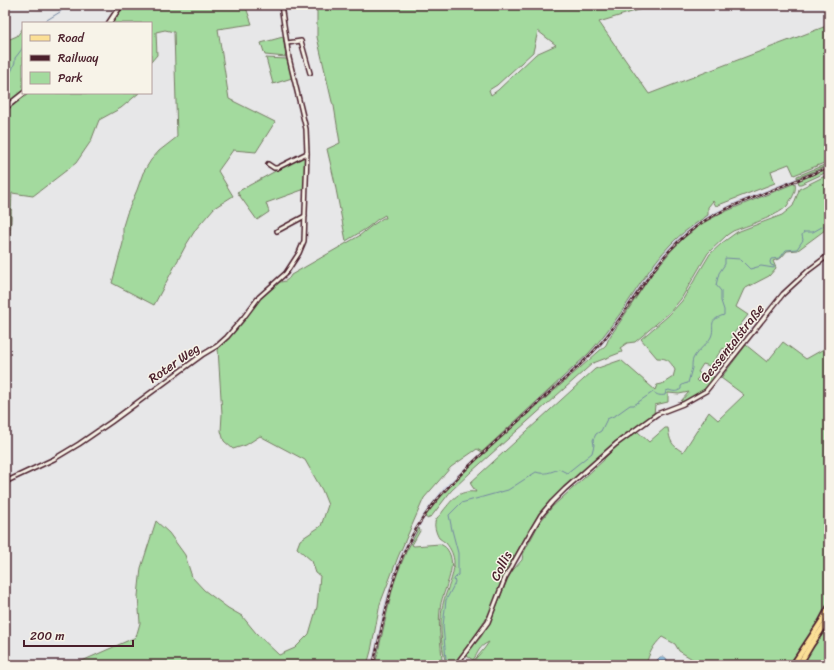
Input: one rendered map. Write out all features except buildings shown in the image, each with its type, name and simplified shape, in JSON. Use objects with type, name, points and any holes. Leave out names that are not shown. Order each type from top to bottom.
[{"type":"main road","points":[[110,22],[121,5]]},
{"type":"main road","points":[[5,108],[23,94]]},
{"type":"main road","points":[[793,665],[829,608]]},
{"type":"main road","points":[[799,665],[829,619]]},
{"type":"street","name":"Roter Weg","points":[[5,482],[54,459],[79,444],[217,346],[227,337],[259,297],[286,273],[299,253],[304,241],[307,153],[306,129],[289,58],[281,5]]},
{"type":"street","points":[[287,43],[302,41],[310,73]]},
{"type":"street","points":[[268,164],[274,168],[277,168],[307,153]]},
{"type":"street","points":[[277,231],[305,216]]},
{"type":"street","name":"Gessentalstraße","points":[[565,489],[616,444],[657,414],[682,404],[706,391],[783,294],[809,270],[829,255]]},
{"type":"street","name":"Collis","points":[[456,665],[488,622],[505,578],[541,515],[565,489]]},
{"type":"shaded area","points":[[829,165],[829,168],[827,169],[722,213],[703,223],[685,237],[651,275],[620,322],[600,348],[448,488],[425,517],[406,552],[394,582],[375,665],[371,665],[386,597],[399,558],[407,541],[424,513],[445,486],[598,344],[656,261],[682,233],[708,215],[735,202]]},
{"type":"green space","points":[[124,5],[245,5],[252,24],[218,29],[229,99],[275,122],[256,152],[233,150],[218,171],[233,196],[214,208],[196,229],[154,305],[112,283],[123,243],[123,226],[143,173],[159,151],[177,137],[174,32],[165,30],[156,32],[157,55],[152,61],[152,22],[113,22]]},
{"type":"green space","points":[[315,5],[655,5],[599,22],[649,94],[829,25],[829,161],[794,175],[789,164],[771,171],[775,183],[716,206],[713,201],[708,207],[708,215],[688,229],[663,253],[650,269],[614,322],[588,354],[482,452],[477,449],[451,467],[424,498],[398,557],[380,604],[367,665],[73,665],[136,637],[140,623],[138,596],[141,568],[156,521],[169,533],[185,555],[192,577],[204,590],[228,608],[242,616],[256,633],[279,655],[295,648],[309,634],[317,607],[320,576],[316,573],[312,561],[297,548],[300,540],[321,526],[328,505],[322,490],[305,460],[260,436],[246,445],[233,449],[224,441],[221,431],[222,414],[218,346],[234,332],[260,297],[278,282],[287,280],[291,275],[359,236],[383,218],[386,218],[385,215],[346,241],[327,149],[340,143],[334,106],[317,37],[317,12]],"holes":[[[538,31],[556,45],[536,54],[491,95],[489,90],[497,85],[533,52]]]},
{"type":"green space","points":[[22,29],[22,92],[5,105],[5,41],[17,36]]},
{"type":"green space","points":[[283,37],[286,57],[265,55],[261,43]]},
{"type":"green space","points":[[266,58],[287,59],[292,78],[273,84]]},
{"type":"green space","points":[[27,94],[138,94],[121,108],[99,120],[91,141],[76,163],[33,196],[12,193],[10,235],[5,256],[5,112]]},
{"type":"green space","points":[[305,155],[305,189],[266,203],[269,212],[257,220],[237,192]]},
{"type":"green space","points":[[829,163],[829,165],[797,178],[797,176]]},
{"type":"green space","points":[[829,168],[829,171],[799,184],[798,181]]},
{"type":"green space","points":[[829,174],[829,227],[798,250],[787,251],[781,258],[773,261],[776,268],[769,276],[744,289],[736,307],[748,315],[731,337],[742,343],[734,354],[723,348],[710,366],[703,364],[698,372],[702,375],[696,380],[698,382],[702,377],[705,379],[710,374],[715,378],[701,393],[683,403],[681,401],[689,392],[679,394],[668,393],[668,402],[655,405],[654,414],[618,439],[549,502],[539,513],[504,574],[492,608],[486,619],[453,664],[447,665],[443,652],[441,618],[444,599],[453,574],[454,560],[453,555],[446,543],[439,538],[435,529],[435,521],[437,518],[456,496],[465,492],[476,492],[470,483],[595,369],[621,360],[655,390],[657,385],[662,384],[673,377],[675,370],[670,362],[666,359],[657,358],[641,339],[668,316],[682,301],[710,254],[722,243],[737,232],[782,215],[793,206],[799,189]]},
{"type":"green space","points":[[795,183],[795,192],[783,210],[733,231],[727,235],[708,253],[681,299],[670,312],[635,342],[627,343],[620,348],[622,352],[593,363],[451,491],[431,517],[430,516],[428,519],[425,517],[469,467],[606,345],[609,338],[651,275],[685,237],[703,223],[722,213]]},
{"type":"green space","points":[[783,342],[806,359],[829,346],[829,604],[791,665],[699,665],[694,660],[679,651],[675,644],[662,637],[656,643],[648,657],[646,665],[470,665],[489,642],[481,648],[473,660],[465,655],[481,637],[490,622],[508,578],[522,560],[523,554],[540,522],[552,507],[604,460],[618,445],[637,431],[649,442],[665,428],[668,428],[672,442],[683,452],[709,412],[718,420],[744,395],[721,378],[746,345],[767,362]]},
{"type":"green space","points":[[419,528],[420,531],[412,545],[440,544],[446,548],[452,563],[439,616],[442,660],[444,665],[375,665],[394,582],[406,552]]},
{"type":"green space","points":[[829,623],[829,665],[802,665],[809,653]]},
{"type":"water","points":[[660,657],[666,658],[670,665],[656,665],[657,660]]},
{"type":"waterway","points":[[44,22],[60,12],[67,5]]},
{"type":"waterway","points":[[5,90],[15,58],[22,49]]},
{"type":"waterway","points":[[448,665],[446,659],[443,626],[446,600],[455,583],[454,579],[458,575],[458,553],[449,515],[461,503],[508,490],[536,472],[545,473],[559,469],[567,473],[592,453],[594,445],[593,440],[596,434],[601,431],[607,419],[616,415],[630,405],[634,405],[653,392],[659,395],[665,395],[666,391],[678,391],[681,389],[681,386],[688,383],[692,368],[692,361],[699,350],[711,337],[713,322],[718,317],[724,315],[721,301],[721,291],[716,285],[719,273],[725,264],[725,258],[740,259],[750,269],[761,266],[774,268],[774,266],[771,265],[771,259],[780,258],[786,250],[797,249],[803,240],[802,235],[804,232],[813,232],[829,223]]},
{"type":"railway","points":[[373,665],[389,598],[405,549],[420,522],[453,481],[595,350],[624,313],[656,266],[682,238],[703,222],[736,204],[829,167]]}]
